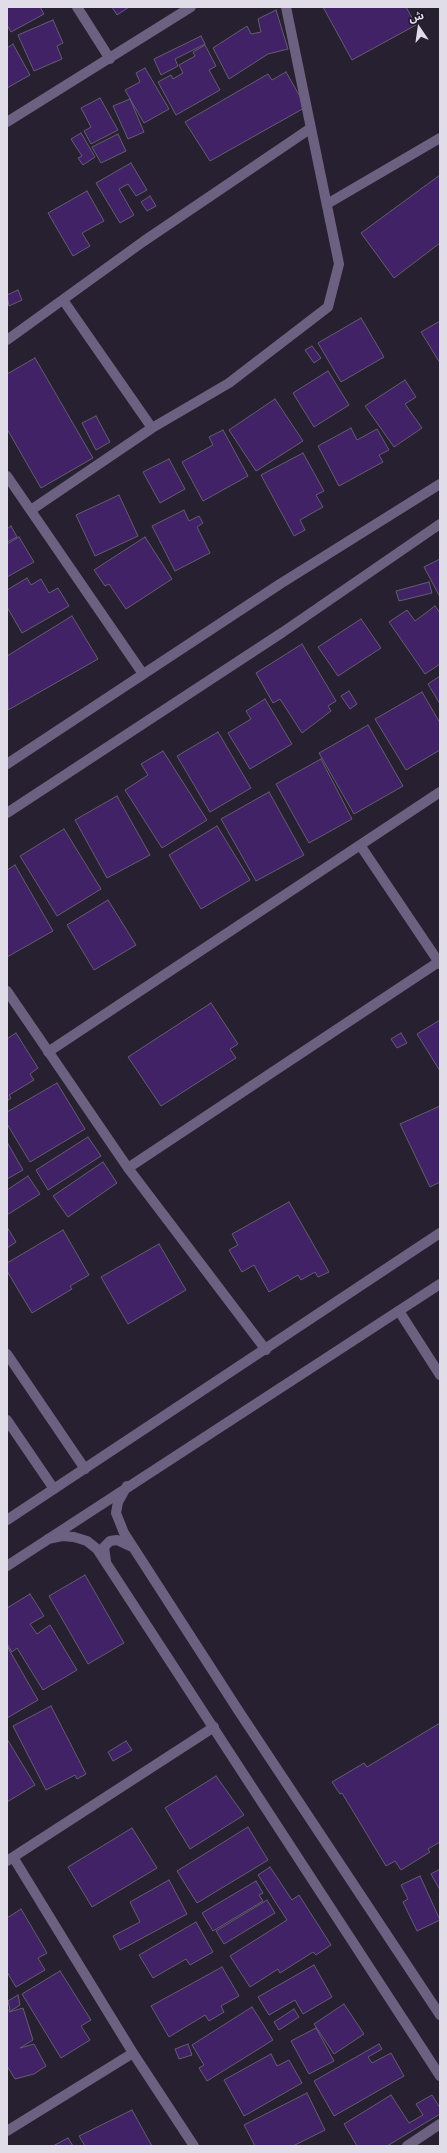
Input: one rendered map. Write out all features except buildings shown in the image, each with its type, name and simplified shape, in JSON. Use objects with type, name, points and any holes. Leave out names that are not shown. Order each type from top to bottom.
[{"type":"street","points":[[78,7],[110,59]]},
{"type":"street","points":[[7,122],[191,7]]},
{"type":"street","points":[[31,510],[152,428],[229,383],[328,307],[339,264],[286,7]]},
{"type":"street","points":[[7,340],[144,241],[311,128]]},
{"type":"street","points":[[326,204],[440,138]]},
{"type":"street","points":[[63,300],[152,428]]},
{"type":"street","points":[[7,476],[143,674]]},
{"type":"street","points":[[7,763],[280,584],[440,484]]},
{"type":"street","points":[[7,813],[282,632],[440,524]]},
{"type":"street","points":[[48,1052],[440,792]]},
{"type":"street","points":[[128,1168],[440,962],[360,845]]},
{"type":"street","points":[[7,991],[128,1168],[266,1350]]},
{"type":"street","points":[[7,1520],[266,1350],[440,1233]]},
{"type":"street","points":[[7,1566],[127,1486],[440,1284]]},
{"type":"street","points":[[399,1311],[440,1375]]},
{"type":"street","points":[[7,1354],[85,1469]]},
{"type":"street","points":[[7,1420],[54,1489]]},
{"type":"street","points":[[127,1486],[118,1502],[116,1513],[118,1523],[242,1717],[440,2015]]},
{"type":"street","points":[[48,1539],[62,1536],[74,1537],[87,1541],[97,1549],[440,2076]]},
{"type":"street","points":[[107,1564],[104,1554],[104,1547],[110,1541],[117,1540],[125,1542],[133,1548]]},
{"type":"street","points":[[194,2146],[10,1859],[214,1727]]},
{"type":"street","points":[[7,2131],[133,2053]]},
{"type":"street","points":[[407,2146],[440,2124]]}]
